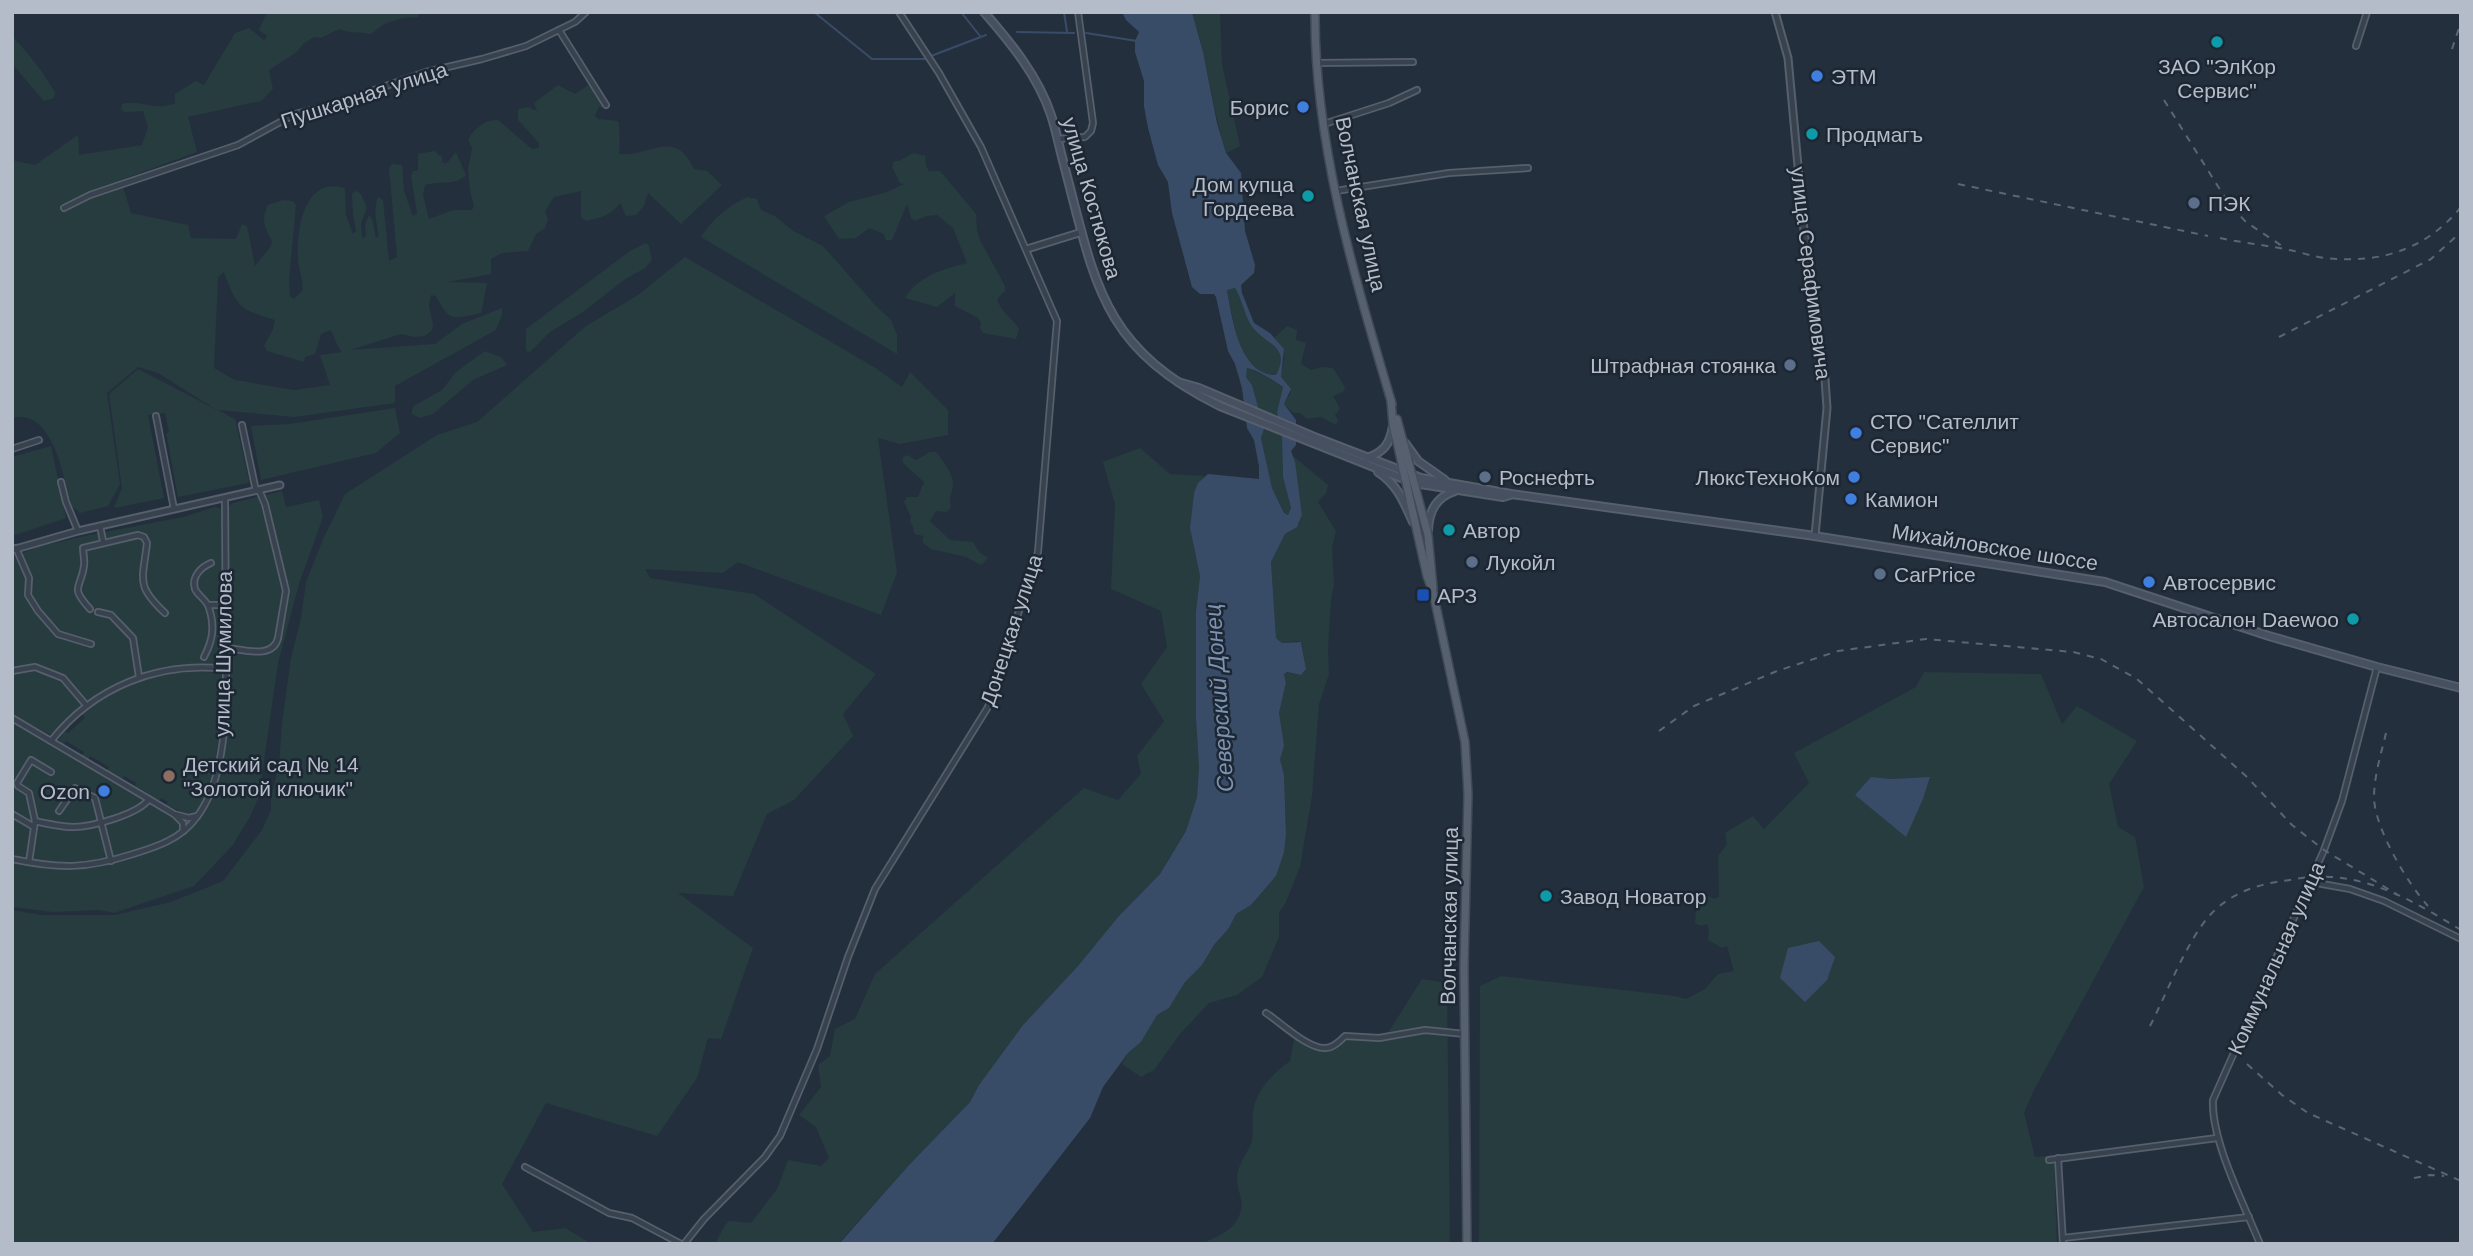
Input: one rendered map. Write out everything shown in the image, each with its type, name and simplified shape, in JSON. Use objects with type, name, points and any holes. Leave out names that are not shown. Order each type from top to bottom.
[{"type":"main road","name":"улица Костюкова","points":[[984,12],[1009,40],[1041,90],[1051,115],[1096,280],[1113,318],[1138,350],[1158,369],[1178,382],[1199,388],[1221,402],[1409,478]]},
{"type":"main road","name":"Волчанская улица","points":[[1315,12],[1315,63],[1336,191],[1403,438],[1418,534],[1465,742],[1468,807],[1464,966],[1467,1244]]},
{"type":"main road","name":"Волчанская улица","points":[[1391,401],[1393,424],[1428,535],[1434,575],[1433,592]]},
{"type":"main road","points":[[1393,424],[1391,437],[1384,450],[1364,460],[1386,477],[1399,492],[1418,534]]},
{"type":"main road","points":[[1403,438],[1418,461],[1450,483]]},
{"type":"main road","name":"Михайловское шоссе","points":[[1409,478],[1458,490],[1503,497],[1511,494]]},
{"type":"main road","name":"Михайловское шоссе","points":[[1409,478],[1815,536],[2105,582],[2269,636],[2461,688]]},
{"type":"main road","points":[[1428,535],[1429,519],[1436,502],[1444,495],[1458,490]]},
{"type":"street","name":"Пушкарная улица","points":[[64,208],[90,195],[238,145],[295,114],[334,104],[426,72],[526,46],[575,22],[586,12]]},
{"type":"street","name":"Донецкая улица","points":[[526,1167],[609,1213],[632,1219],[683,1244],[765,1157],[780,1136],[817,1049],[848,957],[875,889],[988,707],[1038,552],[1057,321],[981,147],[939,73],[899,12]]},
{"type":"street","points":[[1057,139],[1085,137],[1091,131],[1093,122],[1078,12]]},
{"type":"street","name":"улица Серафимовича","points":[[1775,12],[1788,58],[1804,231],[1825,379],[1827,408],[1815,536]]},
{"type":"street","points":[[2356,46],[2367,12]]},
{"type":"street","points":[[559,30],[606,105]]},
{"type":"street","points":[[1315,63],[1413,61]]},
{"type":"street","points":[[1324,124],[1389,103],[1418,90]]},
{"type":"street","points":[[1336,191],[1449,173],[1528,168]]},
{"type":"street","points":[[1027,250],[1082,232]]},
{"type":"street","points":[[156,416],[174,509]]},
{"type":"street","points":[[226,648],[270,651],[278,638],[286,591],[265,504],[257,490],[242,425]]},
{"type":"street","points":[[12,449],[39,439]]},
{"type":"street","points":[[61,482],[78,531]]},
{"type":"street","points":[[91,643],[58,634],[38,611],[27,595],[29,578],[14,549],[78,531],[280,485]]},
{"type":"street","name":"улица Шумилова","points":[[12,859],[71,867],[111,861],[148,849],[181,833],[200,813],[211,791],[219,757],[226,693],[225,498]]},
{"type":"street","points":[[100,526],[103,541]]},
{"type":"street","points":[[90,609],[79,598],[77,584],[85,565],[82,549],[103,541],[136,535],[144,537],[147,545],[142,570],[144,587],[151,600],[166,613]]},
{"type":"street","points":[[204,657],[213,640],[209,605],[195,590],[195,579],[202,567],[211,563]]},
{"type":"street","points":[[209,605],[226,605]]},
{"type":"street","points":[[98,612],[111,615],[133,638],[139,677]]},
{"type":"street","points":[[12,671],[35,667],[63,678],[86,705]]},
{"type":"street","name":"Коммунальная улица","points":[[2260,1244],[2217,1138],[2212,1116],[2213,1100],[2311,882],[2342,800],[2377,667]]},
{"type":"street","points":[[51,741],[86,705],[139,677],[183,668],[226,669]]},
{"type":"street","points":[[12,718],[174,814],[194,818],[200,813]]},
{"type":"street","points":[[29,862],[35,824],[29,793],[17,783],[31,760],[51,772]]},
{"type":"street","points":[[59,811],[71,791],[77,788],[95,798],[111,861]]},
{"type":"street","points":[[12,814],[35,824],[73,827],[101,822],[139,809],[149,799]]},
{"type":"street","points":[[174,814],[183,823],[191,825]]},
{"type":"street","points":[[186,818],[191,825]]},
{"type":"street","points":[[181,833],[183,823]]},
{"type":"street","points":[[2311,882],[2350,889],[2384,901],[2461,939]]},
{"type":"street","points":[[1266,1013],[1307,1042],[1325,1048],[1345,1036],[1379,1038],[1425,1030],[1466,1034]]},
{"type":"street","points":[[2049,1160],[2217,1138]]},
{"type":"street","points":[[2058,1158],[2063,1241],[2249,1217]]},
{"type":"green space","points":[[419,12],[418,17],[384,24],[371,34],[339,29],[321,38],[314,37],[269,70],[273,89],[261,101],[188,117],[197,152],[121,180],[131,213],[188,225],[191,238],[236,239],[242,224],[247,226],[255,266],[271,246],[272,240],[264,223],[268,205],[283,200],[293,201],[296,205],[289,280],[290,296],[294,299],[302,291],[298,239],[302,218],[316,192],[332,186],[345,189],[346,215],[353,234],[356,231],[352,193],[357,191],[361,194],[367,208],[361,223],[362,238],[366,236],[365,225],[369,215],[376,238],[379,235],[376,207],[378,197],[383,200],[389,261],[397,257],[389,168],[392,164],[402,165],[404,191],[413,216],[417,213],[411,176],[413,171],[418,171],[418,154],[434,151],[446,164],[456,152],[466,175],[451,182],[425,185],[423,195],[429,219],[453,210],[472,210],[474,206],[468,169],[472,149],[468,139],[484,123],[498,120],[532,149],[539,148],[539,143],[518,120],[518,109],[528,107],[537,111],[534,103],[558,85],[575,94],[590,84],[606,108],[599,107],[595,116],[598,119],[618,121],[619,154],[661,147],[679,149],[687,156],[694,169],[707,171],[722,185],[681,224],[648,193],[644,206],[636,215],[626,216],[620,203],[609,213],[586,221],[581,217],[581,191],[554,197],[545,211],[548,219],[545,228],[536,234],[528,251],[502,253],[491,259],[491,274],[448,282],[487,283],[481,313],[453,317],[445,311],[436,296],[431,295],[429,305],[433,325],[432,330],[425,336],[401,334],[350,350],[435,344],[462,324],[502,308],[496,330],[395,386],[395,403],[294,417],[218,410],[235,419],[248,483],[178,497],[165,413],[148,415],[164,498],[114,508],[122,488],[109,394],[138,369],[217,410],[158,373],[138,367],[107,393],[120,484],[108,506],[80,513],[72,506],[60,463],[47,434],[38,424],[26,418],[12,418],[12,160],[35,165],[78,135],[79,155],[142,145],[148,127],[143,111],[125,112],[121,110],[122,104],[168,105],[175,103],[175,94],[196,81],[204,85],[235,33],[249,28],[264,40],[267,36],[259,30],[266,14]],"holes":[[[224,272],[240,305],[253,313],[275,320],[264,346],[267,351],[304,362],[305,357],[315,354],[321,334],[330,330],[342,352],[320,355],[330,385],[294,390],[235,380],[214,368],[218,277]]]},
{"type":"green space","points":[[1192,12],[1220,12],[1222,64],[1240,146],[1226,153],[1202,47]]},
{"type":"green space","points":[[12,36],[45,77],[55,93],[54,98],[44,101],[12,64]]},
{"type":"green space","points":[[914,153],[925,156],[929,171],[940,171],[976,214],[981,242],[1005,286],[1005,291],[997,299],[1003,311],[1019,329],[1016,339],[983,333],[978,318],[955,306],[955,293],[937,307],[905,298],[910,290],[924,279],[967,263],[953,228],[937,215],[915,221],[911,218],[907,204],[892,240],[886,240],[884,234],[869,228],[856,238],[839,239],[824,216],[849,202],[887,192],[904,184],[900,183],[892,167],[894,161]]},
{"type":"green space","points":[[747,197],[757,199],[761,210],[823,246],[891,320],[897,335],[897,354],[701,237],[721,214]]},
{"type":"green space","points":[[646,243],[652,260],[645,268],[550,332],[530,352],[526,351],[526,329],[630,251]]},
{"type":"green space","points":[[685,257],[874,367],[902,387],[910,372],[948,410],[948,435],[900,444],[878,438],[897,572],[881,615],[738,562],[723,573],[645,569],[650,578],[754,594],[876,674],[843,714],[853,736],[794,800],[767,814],[733,896],[678,893],[753,948],[721,1039],[708,1038],[697,1078],[657,1136],[546,1103],[502,1184],[533,1232],[565,1228],[592,1244],[12,1244],[12,910],[41,915],[115,915],[171,902],[223,881],[262,830],[271,810],[291,658],[306,582],[345,494],[437,435],[477,422],[586,326],[638,295]]},
{"type":"green space","points":[[1235,288],[1252,325],[1279,353],[1281,359],[1276,375],[1263,372],[1245,355],[1235,328],[1227,290]]},
{"type":"green space","points":[[1287,326],[1297,330],[1296,340],[1306,343],[1301,364],[1311,370],[1333,368],[1345,387],[1343,392],[1333,396],[1340,409],[1335,415],[1338,420],[1336,425],[1321,417],[1307,419],[1300,413],[1293,413],[1284,404],[1291,392],[1281,377],[1284,352],[1274,338]]},
{"type":"green space","points":[[485,351],[501,357],[507,365],[473,380],[433,414],[420,418],[412,414],[415,405],[442,390],[456,372]]},
{"type":"green space","points":[[1246,368],[1283,387],[1277,412],[1282,438],[1283,477],[1291,508],[1288,515],[1284,513],[1272,488],[1261,438],[1264,429],[1252,385],[1246,377]]},
{"type":"green space","points":[[395,408],[400,433],[376,453],[261,480],[251,426],[289,424]]},
{"type":"green space","points":[[51,446],[66,518],[12,536],[12,457]]},
{"type":"green space","points":[[1140,448],[1170,474],[1204,476],[1194,493],[1190,528],[1200,576],[1196,611],[1199,767],[1197,797],[1186,831],[1160,874],[1118,917],[1078,966],[1023,1025],[979,1085],[970,1102],[838,1244],[715,1244],[729,1221],[751,1223],[777,1189],[788,1160],[821,1166],[829,1158],[816,1127],[799,1115],[821,1087],[818,1065],[830,1056],[835,1029],[855,1019],[875,974],[1084,788],[1118,800],[1141,774],[1137,756],[1164,721],[1141,684],[1167,647],[1161,611],[1111,589],[1115,504],[1103,462]]},
{"type":"green space","points":[[930,452],[936,452],[950,472],[953,484],[951,508],[946,512],[936,511],[930,521],[950,540],[973,542],[979,552],[988,558],[981,565],[966,557],[931,549],[922,542],[924,536],[914,534],[911,517],[904,502],[907,497],[918,497],[924,482],[904,464],[902,458],[907,455],[916,460]]},
{"type":"green space","points":[[1293,456],[1328,485],[1326,493],[1318,502],[1336,531],[1332,547],[1334,585],[1328,649],[1329,674],[1319,704],[1312,796],[1300,867],[1279,912],[1279,937],[1262,977],[1237,995],[1209,1003],[1180,1034],[1154,1070],[1141,1077],[1122,1064],[1128,1053],[1141,1042],[1157,1015],[1169,1008],[1185,982],[1202,965],[1229,928],[1236,914],[1251,905],[1276,876],[1286,834],[1284,775],[1280,759],[1283,740],[1279,713],[1286,684],[1284,672],[1301,675],[1306,669],[1302,644],[1299,641],[1282,643],[1276,638],[1271,562],[1285,534],[1299,524],[1302,515]]},
{"type":"green space","points":[[282,491],[286,507],[319,500],[323,517],[299,584],[278,663],[259,796],[232,846],[194,886],[114,913],[99,910],[53,912],[12,907],[12,862],[61,868],[104,865],[161,848],[194,826],[211,798],[222,762],[228,720],[228,506]]},
{"type":"green space","points":[[215,507],[221,509],[222,513],[222,663],[166,668],[116,683],[86,702],[50,735],[12,714],[12,557],[38,547],[183,517]]},
{"type":"green space","points":[[183,671],[221,673],[223,677],[219,734],[212,774],[197,811],[189,815],[166,805],[168,802],[161,798],[159,801],[135,787],[136,783],[124,776],[122,779],[107,771],[109,767],[90,756],[88,759],[82,756],[84,752],[66,741],[63,745],[59,740],[64,731],[68,733],[85,718],[82,713],[105,697],[142,681]]},
{"type":"green space","points":[[1924,672],[2041,674],[2062,724],[2077,706],[2137,741],[2109,784],[2118,827],[2135,837],[2144,887],[2024,1113],[2035,1157],[2054,1155],[2057,1244],[1479,1244],[1480,986],[1501,976],[1686,999],[1705,989],[1718,974],[1734,971],[1727,946],[1722,948],[1708,940],[1707,924],[1701,926],[1695,923],[1699,891],[1714,899],[1719,897],[1718,856],[1727,844],[1725,833],[1753,816],[1764,829],[1809,783],[1794,753],[1916,687]],"holes":[[[1871,777],[1930,778],[1906,836],[1855,795]]]},
{"type":"green space","points":[[12,721],[172,816],[180,825],[180,830],[142,849],[99,862],[72,865],[12,856]]},
{"type":"green space","points":[[1422,979],[1447,983],[1450,1244],[1202,1244],[1230,1228],[1240,1214],[1242,1204],[1237,1174],[1251,1144],[1255,1104],[1266,1083],[1290,1061],[1295,1034],[1325,1048],[1345,1036],[1386,1036]]},
{"type":"water","name":"Северский Донец","points":[[1122,12],[1192,12],[1226,153],[1241,173],[1245,231],[1255,265],[1254,273],[1241,285],[1242,293],[1254,323],[1270,333],[1284,349],[1281,377],[1291,389],[1284,404],[1296,420],[1296,445],[1291,451],[1302,515],[1297,527],[1285,534],[1271,562],[1276,638],[1282,643],[1301,642],[1306,669],[1301,675],[1287,672],[1284,674],[1286,683],[1279,713],[1284,746],[1280,759],[1284,775],[1284,852],[1276,876],[1251,905],[1236,914],[1229,928],[1202,965],[1185,982],[1169,1008],[1157,1015],[1141,1042],[1128,1053],[1103,1087],[1090,1118],[992,1244],[839,1244],[909,1165],[970,1102],[979,1085],[1023,1025],[1078,966],[1118,917],[1160,874],[1186,831],[1197,797],[1199,767],[1196,611],[1200,576],[1190,528],[1194,493],[1198,483],[1208,474],[1259,479],[1259,466],[1254,440],[1247,428],[1242,388],[1228,351],[1216,297],[1214,294],[1200,294],[1192,287],[1172,213],[1168,182],[1158,165],[1148,128],[1144,106],[1144,81],[1135,52],[1135,41],[1139,32],[1126,20]],"holes":[[[1235,288],[1251,325],[1279,351],[1281,357],[1276,375],[1253,366],[1240,343],[1227,290]],[[1247,368],[1261,373],[1283,387],[1277,412],[1282,438],[1283,477],[1291,508],[1288,515],[1284,513],[1272,488],[1261,438],[1264,429],[1252,385],[1246,377]]]},
{"type":"water","points":[[1871,777],[1930,777],[1906,837],[1855,795]]},
{"type":"water","points":[[1819,941],[1835,957],[1827,980],[1805,1002],[1780,978],[1788,948]]},
{"type":"waterway","points":[[814,12],[872,59],[925,59]]},
{"type":"waterway","points":[[961,12],[980,36]]},
{"type":"waterway","points":[[1064,12],[1067,32]]},
{"type":"waterway","points":[[1017,32],[1074,33]]},
{"type":"waterway","points":[[1086,33],[1137,41]]},
{"type":"waterway","points":[[931,56],[986,35]]},
{"type":"railway","points":[[2452,49],[2461,22]]},
{"type":"railway","points":[[2164,100],[2229,204],[2246,222],[2282,246]]},
{"type":"railway","points":[[1958,184],[2208,236]]},
{"type":"railway","points":[[2220,238],[2321,257],[2365,259],[2383,256],[2417,244],[2433,234],[2461,207]]},
{"type":"railway","points":[[2279,337],[2431,259],[2461,232]]},
{"type":"railway","points":[[1659,731],[1694,706],[1777,671],[1838,651],[1926,639],[2073,652],[2101,659],[2137,679],[2247,777],[2292,825],[2324,850],[2398,895]]},
{"type":"railway","points":[[2386,733],[2375,782],[2376,811],[2394,855],[2428,906]]},
{"type":"railway","points":[[2150,1026],[2202,924],[2226,901],[2253,888],[2309,877],[2353,880],[2409,900],[2461,930]]},
{"type":"railway","points":[[2247,1064],[2282,1095],[2308,1113],[2461,1181]]},
{"type":"railway","points":[[2414,1178],[2444,1176]]},
{"type":"place","name":"ЗАО \"ЭлКор Сервис\"","points":[[2217,42]]},
{"type":"place","name":"ЭТМ","points":[[1817,76]]},
{"type":"place","name":"Борис","points":[[1303,107]]},
{"type":"place","name":"Продмагъ","points":[[1812,134]]},
{"type":"place","name":"Дом купца Гордеева","points":[[1308,196]]},
{"type":"place","name":"ПЭК","points":[[2194,203]]},
{"type":"place","name":"Штрафная стоянка","points":[[1790,365]]},
{"type":"place","name":"СТО \"Сателлит Сервис\"","points":[[1856,433]]},
{"type":"place","name":"Роснефть","points":[[1485,477]]},
{"type":"place","name":"ЛюксТехноКом","points":[[1854,477]]},
{"type":"place","name":"Камион","points":[[1851,499]]},
{"type":"place","name":"Автор","points":[[1449,530]]},
{"type":"place","name":"Лукойл","points":[[1472,562]]},
{"type":"place","name":"CarPrice","points":[[1880,574]]},
{"type":"place","name":"Автосервис","points":[[2149,582]]},
{"type":"place","name":"АРЗ","points":[[1423,595]]},
{"type":"place","name":"Автосалон Daewoo","points":[[2353,619]]},
{"type":"place","name":"Детский сад № 14 \"Золотой ключик\"","points":[[169,776]]},
{"type":"place","name":"Ozon","points":[[104,791]]},
{"type":"place","name":"Завод Новатор","points":[[1546,896]]}]
